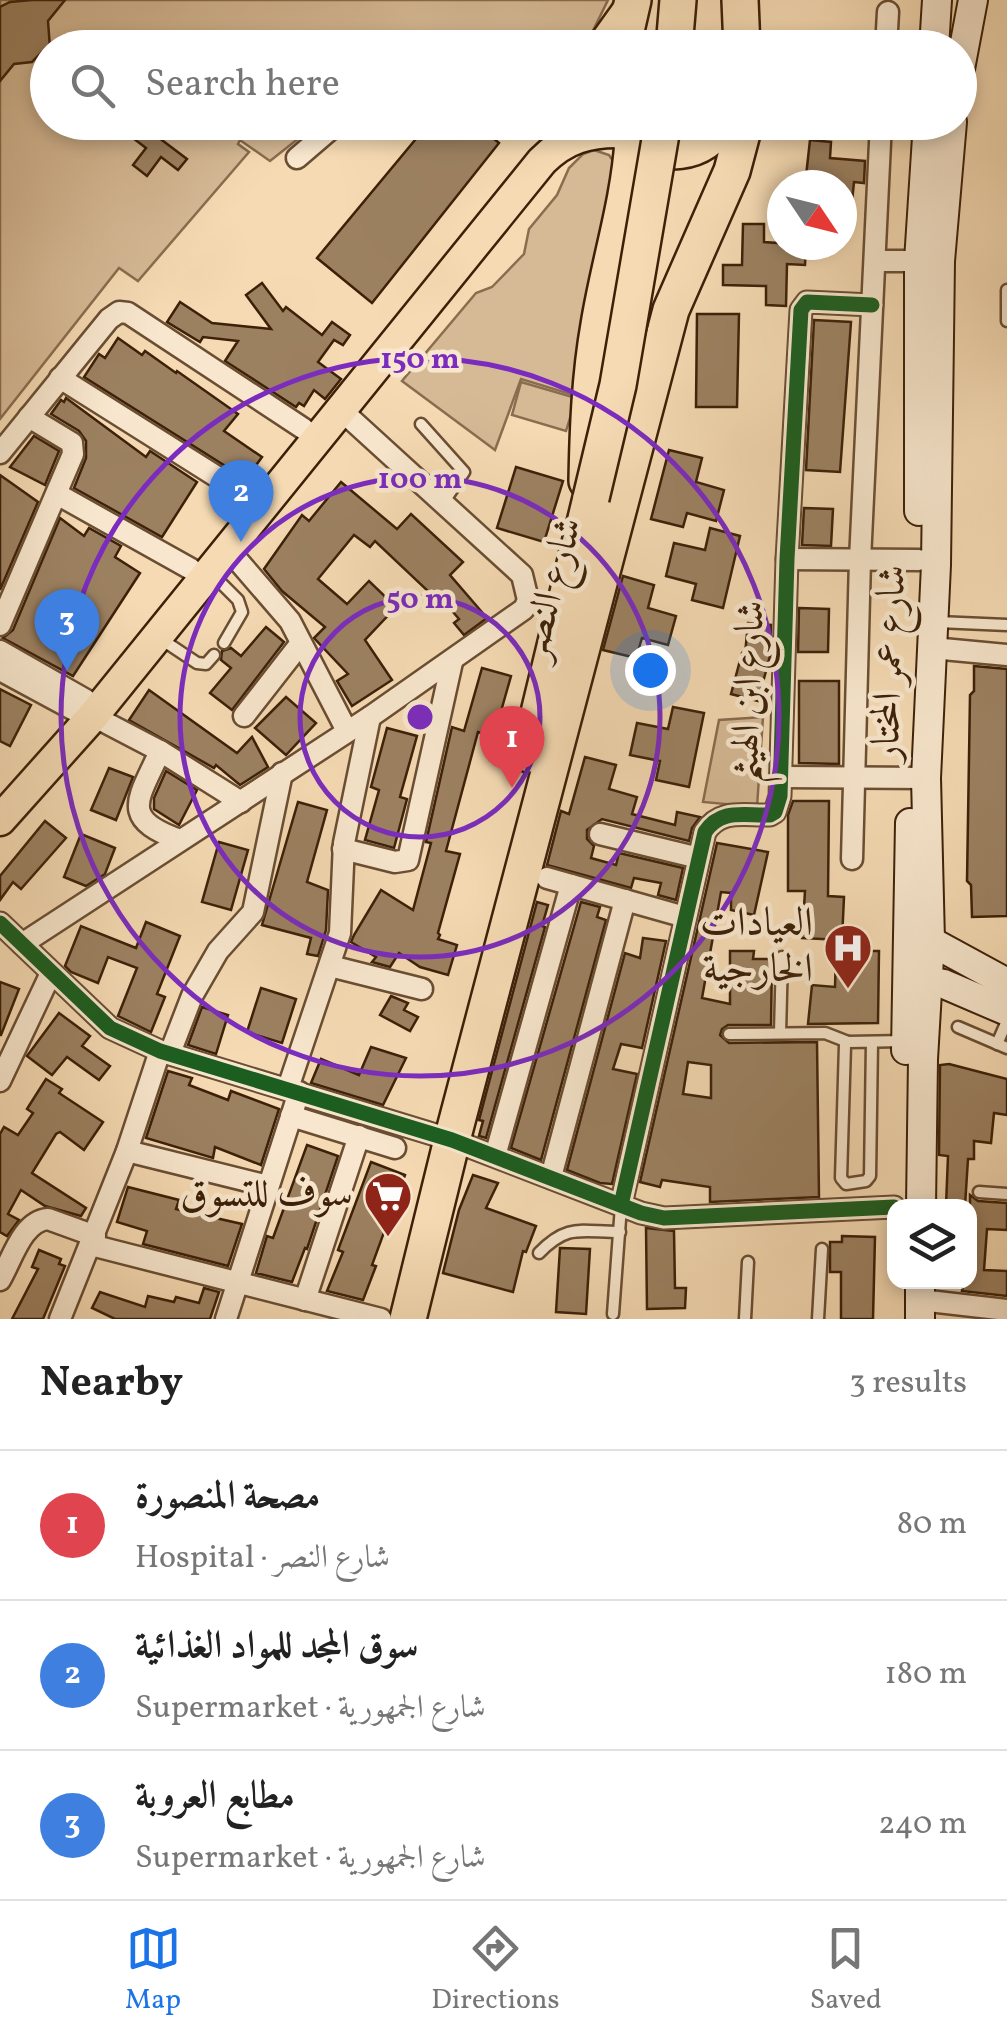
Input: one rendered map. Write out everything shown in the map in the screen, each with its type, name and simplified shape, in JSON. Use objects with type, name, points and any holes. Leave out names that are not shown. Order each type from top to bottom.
[{"type":"highway","points":[[676,30],[678,0]]},
{"type":"highway","points":[[740,0],[742,30]]},
{"type":"highway","points":[[626,30],[633,2]]},
{"type":"highway","name":"شارع النصر","points":[[408,1319],[445,1138],[618,385],[633,140]]},
{"type":"highway","points":[[641,140],[645,146],[680,152],[698,148],[708,140]]},
{"type":"highway","name":"شارع النصر","points":[[396,1319],[671,310],[732,170],[740,140]]},
{"type":"main road","points":[[935,30],[937,0]]},
{"type":"main road","points":[[968,30],[974,0]]},
{"type":"main road","points":[[614,30],[633,2]]},
{"type":"main road","points":[[0,801],[156,636],[209,563],[250,497],[538,140]]},
{"type":"main road","points":[[0,820],[85,709],[341,410],[542,160],[570,140]]},
{"type":"main road","name":"شارع عمر المختار","points":[[921,1199],[906,1041],[917,978],[930,941],[918,778],[933,635],[928,140]]},
{"type":"main road","name":"شارع عمر المختار","points":[[903,1199],[915,1111],[919,560],[930,261],[949,140]]},
{"type":"main road","points":[[930,941],[1007,983]]},
{"type":"main road","points":[[917,978],[1007,1011]]},
{"type":"street","points":[[887,30],[888,12]]},
{"type":"street","points":[[297,158],[318,140]]},
{"type":"street","points":[[852,859],[860,560],[881,140]]},
{"type":"street","points":[[875,261],[930,261]]},
{"type":"street","name":"شارع ابن الهيثم","points":[[621,1205],[705,832],[722,815],[764,816],[775,812],[783,777],[787,559],[801,310],[807,302],[821,301],[872,305]]},
{"type":"street","points":[[0,453],[108,319],[124,312],[304,429]]},
{"type":"street","points":[[60,378],[250,497]]},
{"type":"street","points":[[22,944],[452,662],[514,618],[528,600],[522,575],[341,410]]},
{"type":"street","points":[[0,624],[73,454],[72,443],[28,417]]},
{"type":"street","points":[[57,494],[209,563],[273,599],[347,731]]},
{"type":"street","points":[[787,559],[919,560]]},
{"type":"street","points":[[933,635],[1007,655]]},
{"type":"street","points":[[244,716],[301,644]]},
{"type":"street","points":[[0,650],[85,709]]},
{"type":"street","points":[[343,849],[395,862],[408,860],[452,662]]},
{"type":"street","points":[[0,670],[85,709],[160,750],[241,802]]},
{"type":"street","points":[[226,1319],[291,1116],[294,1090],[337,946],[343,907],[343,849],[370,717]]},
{"type":"street","points":[[160,750],[138,801],[139,813],[153,830],[180,840]]},
{"type":"street","points":[[60,1319],[164,1052],[218,952],[252,912],[282,772]]},
{"type":"street","points":[[783,777],[918,778]]},
{"type":"street","points":[[600,834],[699,858]]},
{"type":"street","points":[[547,878],[685,917]]},
{"type":"street","points":[[494,1156],[571,885]]},
{"type":"street","points":[[551,1177],[625,900]]},
{"type":"street","points":[[0,923],[102,1023],[164,1052],[445,1138],[621,1205],[664,1218],[887,1207]]},
{"type":"street","points":[[330,966],[422,990]]},
{"type":"street","points":[[0,1081],[51,973]]},
{"type":"street","points":[[291,1116],[395,1148]]},
{"type":"street","points":[[305,1300],[359,1136]]},
{"type":"street","points":[[127,1151],[268,1186]]},
{"type":"street","points":[[0,1280],[28,1229],[48,1219],[93,1240],[381,1319]]},
{"type":"street","points":[[914,1300],[1007,1310]]},
{"type":"lane","points":[[1007,290],[1007,321]]},
{"type":"lane","points":[[421,424],[464,472],[444,503]]},
{"type":"lane","points":[[209,563],[238,600],[242,612],[224,643]]},
{"type":"lane","points":[[933,635],[1007,625]]},
{"type":"lane","points":[[156,636],[198,663],[206,664],[214,655]]},
{"type":"lane","points":[[780,1033],[782,957]]},
{"type":"lane","points":[[958,1027],[1002,1046],[1007,1021]]},
{"type":"lane","points":[[729,1034],[825,1033],[848,1042],[906,1041]]},
{"type":"lane","points":[[848,1042],[844,1058],[840,1178],[846,1184],[866,1181],[870,1176],[872,1042]]},
{"type":"lane","points":[[978,1192],[1007,1194]]},
{"type":"lane","points":[[613,1314],[621,1205]]},
{"type":"lane","points":[[539,1253],[556,1235],[620,1232]]},
{"type":"lane","points":[[818,1319],[822,1249]]},
{"type":"lane","points":[[745,1319],[748,1262]]},
{"type":"shaded area","points":[[0,0],[608,0],[593,30],[30,30],[30,140],[240,140],[238,144],[249,152],[138,281],[119,268],[0,419]]},
{"type":"shaded area","points":[[240,140],[297,140],[270,161]]},
{"type":"shaded area","points":[[594,150],[609,155],[618,168],[580,397],[521,379],[495,450],[402,381],[476,293],[492,287],[524,254],[529,229],[557,195],[569,168],[583,154]]},
{"type":"shaded area","points":[[521,382],[576,398],[566,431],[512,415]]},
{"type":"shaded area","points":[[763,717],[757,807],[703,802],[719,720]]},
{"type":"building","points":[[65,0],[48,21],[49,30],[30,30],[30,62],[14,64],[0,81],[0,7],[10,2]]},
{"type":"building","points":[[136,140],[162,140],[187,159],[178,170],[161,157],[147,176],[133,165],[146,148]]},
{"type":"building","points":[[415,140],[499,143],[372,303],[317,258]]},
{"type":"building","points":[[810,140],[831,142],[830,158],[865,161],[864,183],[857,182],[857,170],[807,170]]},
{"type":"building","points":[[743,224],[764,224],[767,260],[805,260],[805,265],[787,264],[786,306],[766,305],[766,286],[723,285],[723,265],[742,265]]},
{"type":"building","points":[[262,283],[283,311],[286,307],[322,335],[332,322],[350,335],[343,345],[334,340],[318,362],[341,379],[325,399],[314,390],[304,406],[299,403],[296,407],[225,361],[238,341],[203,337],[200,342],[167,322],[180,302],[212,323],[271,329],[246,295]]},
{"type":"building","points":[[697,314],[739,314],[737,407],[696,407]]},
{"type":"building","points":[[814,320],[851,322],[840,472],[806,470]]},
{"type":"building","points":[[118,338],[142,355],[145,351],[177,371],[238,414],[224,431],[262,457],[246,479],[84,377],[99,354],[105,358]]},
{"type":"building","points":[[66,398],[146,457],[150,451],[197,482],[162,537],[74,488],[86,458],[86,441],[79,431],[51,414]]},
{"type":"building","points":[[34,436],[59,451],[45,485],[10,467]]},
{"type":"building","points":[[669,450],[702,458],[696,482],[724,490],[716,521],[687,513],[683,527],[651,519]]},
{"type":"building","points":[[516,467],[563,481],[544,542],[497,528]]},
{"type":"building","points":[[0,475],[38,502],[0,590]]},
{"type":"building","points":[[341,482],[397,529],[411,514],[463,562],[450,575],[487,618],[464,635],[454,623],[459,619],[435,591],[432,595],[375,541],[370,547],[354,535],[318,579],[347,604],[369,581],[396,607],[365,640],[392,680],[352,706],[337,681],[348,674],[314,638],[325,627],[282,591],[264,569],[302,515],[309,521]]},
{"type":"building","points":[[804,508],[833,509],[831,546],[802,545]]},
{"type":"building","points":[[60,518],[84,536],[89,528],[121,546],[115,557],[140,573],[73,676],[3,638],[13,630]]},
{"type":"building","points":[[710,528],[740,536],[723,608],[692,600],[696,584],[666,576],[674,543],[705,550]]},
{"type":"building","points":[[623,576],[654,585],[648,608],[676,616],[668,645],[642,638],[636,658],[603,650]]},
{"type":"building","points":[[799,608],[829,609],[828,652],[798,652]]},
{"type":"building","points":[[748,623],[771,625],[770,656],[758,701],[731,694],[742,653],[745,654]]},
{"type":"building","points":[[266,627],[284,642],[232,710],[210,693],[231,668],[221,660],[222,651],[231,648],[241,656]]},
{"type":"building","points":[[974,666],[1007,669],[1007,916],[972,917],[971,885],[967,881],[970,695],[974,691]]},
{"type":"building","points":[[482,668],[511,676],[494,736],[478,732],[446,851],[460,854],[438,933],[438,939],[457,945],[448,975],[420,967],[399,953],[390,967],[372,962],[376,957],[351,942],[381,890],[413,910],[431,843],[426,842],[452,727],[464,731]]},
{"type":"building","points":[[799,681],[839,681],[839,764],[799,763]]},
{"type":"building","points":[[0,689],[31,705],[10,746],[0,741]]},
{"type":"building","points":[[149,690],[237,753],[252,737],[268,767],[240,785],[216,765],[214,768],[129,720]]},
{"type":"building","points":[[286,697],[316,723],[286,755],[255,728]]},
{"type":"building","points":[[673,707],[704,713],[689,787],[656,780],[660,761],[630,755],[637,723],[668,729]]},
{"type":"building","points":[[387,728],[417,736],[400,797],[407,799],[394,848],[365,840],[379,790],[371,787]]},
{"type":"building","points":[[585,757],[616,765],[609,789],[637,797],[632,814],[675,825],[677,812],[700,817],[689,841],[602,819],[587,830],[587,839],[594,846],[591,858],[616,865],[619,853],[683,868],[676,900],[658,895],[661,883],[634,878],[631,888],[547,865],[561,811],[569,814]]},
{"type":"building","points":[[109,768],[133,777],[116,820],[91,810]]},
{"type":"building","points":[[166,771],[197,790],[179,825],[154,809],[154,798]]},
{"type":"building","points":[[793,801],[829,801],[828,896],[844,897],[842,940],[802,938],[805,891],[788,891],[788,815]]},
{"type":"building","points":[[298,802],[327,810],[307,882],[328,890],[326,930],[318,956],[307,954],[311,938],[262,925]]},
{"type":"building","points":[[45,821],[66,838],[21,889],[13,882],[0,900],[0,876]]},
{"type":"building","points":[[81,834],[115,848],[105,874],[86,886],[64,877]]},
{"type":"building","points":[[219,842],[248,850],[231,910],[202,902]]},
{"type":"building","points":[[717,843],[768,852],[754,915],[731,910],[731,893],[721,892],[702,998],[730,1004],[730,951],[754,951],[753,959],[772,959],[771,1025],[728,1025],[720,1035],[729,1043],[817,1042],[819,1197],[710,1202],[710,1187],[662,1180],[660,1187],[640,1182]],"holes":[[[688,1062],[711,1065],[711,1098],[683,1094]]]},
{"type":"building","points":[[537,902],[548,905],[542,926],[545,927],[486,1138],[479,1136],[483,1121],[479,1120]]},
{"type":"building","points":[[581,902],[600,907],[597,917],[606,920],[541,1160],[511,1148]]},
{"type":"building","points":[[146,922],[180,936],[157,994],[165,997],[151,1032],[118,1016],[137,968],[108,957],[98,983],[65,966],[81,926],[136,948]]},
{"type":"building","points":[[643,938],[666,941],[642,1048],[621,1044],[613,1069],[637,1074],[612,1184],[600,1183],[567,1170],[625,953],[640,958]]},
{"type":"building","points":[[836,951],[879,951],[878,1023],[808,1024],[812,985],[835,987]]},
{"type":"building","points":[[0,982],[19,989],[1,1035],[0,1035]]},
{"type":"building","points":[[261,988],[296,999],[282,1043],[247,1032]]},
{"type":"building","points":[[391,996],[408,1003],[404,1010],[418,1017],[410,1031],[380,1015]]},
{"type":"building","points":[[202,1007],[228,1015],[216,1054],[188,1045]]},
{"type":"building","points":[[59,1013],[90,1036],[82,1046],[110,1066],[99,1080],[67,1057],[52,1075],[27,1056]]},
{"type":"building","points":[[371,1047],[406,1058],[383,1105],[311,1083],[321,1059],[359,1075]]},
{"type":"building","points":[[940,1065],[1007,1079],[1007,1115],[994,1113],[991,1143],[974,1141],[974,1159],[968,1159],[965,1199],[946,1199],[948,1156],[939,1155]]},
{"type":"building","points":[[168,1071],[192,1078],[189,1085],[228,1100],[231,1091],[279,1109],[261,1165],[215,1147],[213,1158],[146,1138]]},
{"type":"building","points":[[46,1079],[62,1089],[59,1093],[103,1122],[84,1150],[60,1132],[56,1134],[32,1173],[86,1208],[81,1216],[45,1206],[21,1190],[8,1214],[19,1220],[7,1236],[0,1232],[0,1134],[4,1127],[18,1135],[33,1113],[27,1109]]},
{"type":"building","points":[[307,1145],[338,1156],[292,1282],[256,1273],[267,1236],[273,1238]]},
{"type":"building","points":[[371,1162],[405,1175],[363,1300],[327,1291]]},
{"type":"building","points":[[473,1175],[498,1183],[486,1208],[536,1226],[526,1252],[523,1251],[513,1292],[443,1273],[459,1210]]},
{"type":"building","points":[[128,1187],[179,1200],[176,1209],[242,1224],[228,1266],[143,1244],[147,1231],[117,1222]]},
{"type":"building","points":[[977,1200],[1007,1203],[1007,1230],[987,1229],[984,1270],[1007,1271],[1007,1296],[962,1291],[977,1289]]},
{"type":"building","points":[[646,1228],[674,1231],[675,1288],[686,1288],[685,1308],[647,1309]]},
{"type":"building","points":[[842,1236],[875,1237],[873,1319],[841,1319],[841,1272],[830,1272],[830,1242],[842,1242]]},
{"type":"building","points":[[560,1248],[590,1249],[586,1314],[556,1312]]},
{"type":"building","points":[[39,1250],[61,1259],[59,1264],[65,1266],[43,1319],[12,1319],[38,1269],[32,1267]]},
{"type":"building","points":[[204,1288],[219,1292],[210,1319],[115,1319],[92,1308],[100,1292],[145,1307],[148,1296],[199,1303]]},
{"type":"cycle path","points":[[621,1205],[705,832],[726,816],[770,815],[775,812],[780,796],[787,559],[801,310],[807,302],[872,305]]},
{"type":"cycle path","points":[[0,923],[110,1028],[160,1051],[452,1140],[641,1213],[664,1218],[887,1207]]},
{"type":"place","name":"سوق المجد للمواد الغذائية","points":[[241,542]]},
{"type":"place","name":"مطابع العروبة","points":[[67,671]]},
{"type":"place","name":"مصحة المنصورة","points":[[512,788]]},
{"type":"place","name":"العيادات الخارجية","points":[[848,990]]},
{"type":"place","name":"سوف للتسوق","points":[[388,1238]]}]
